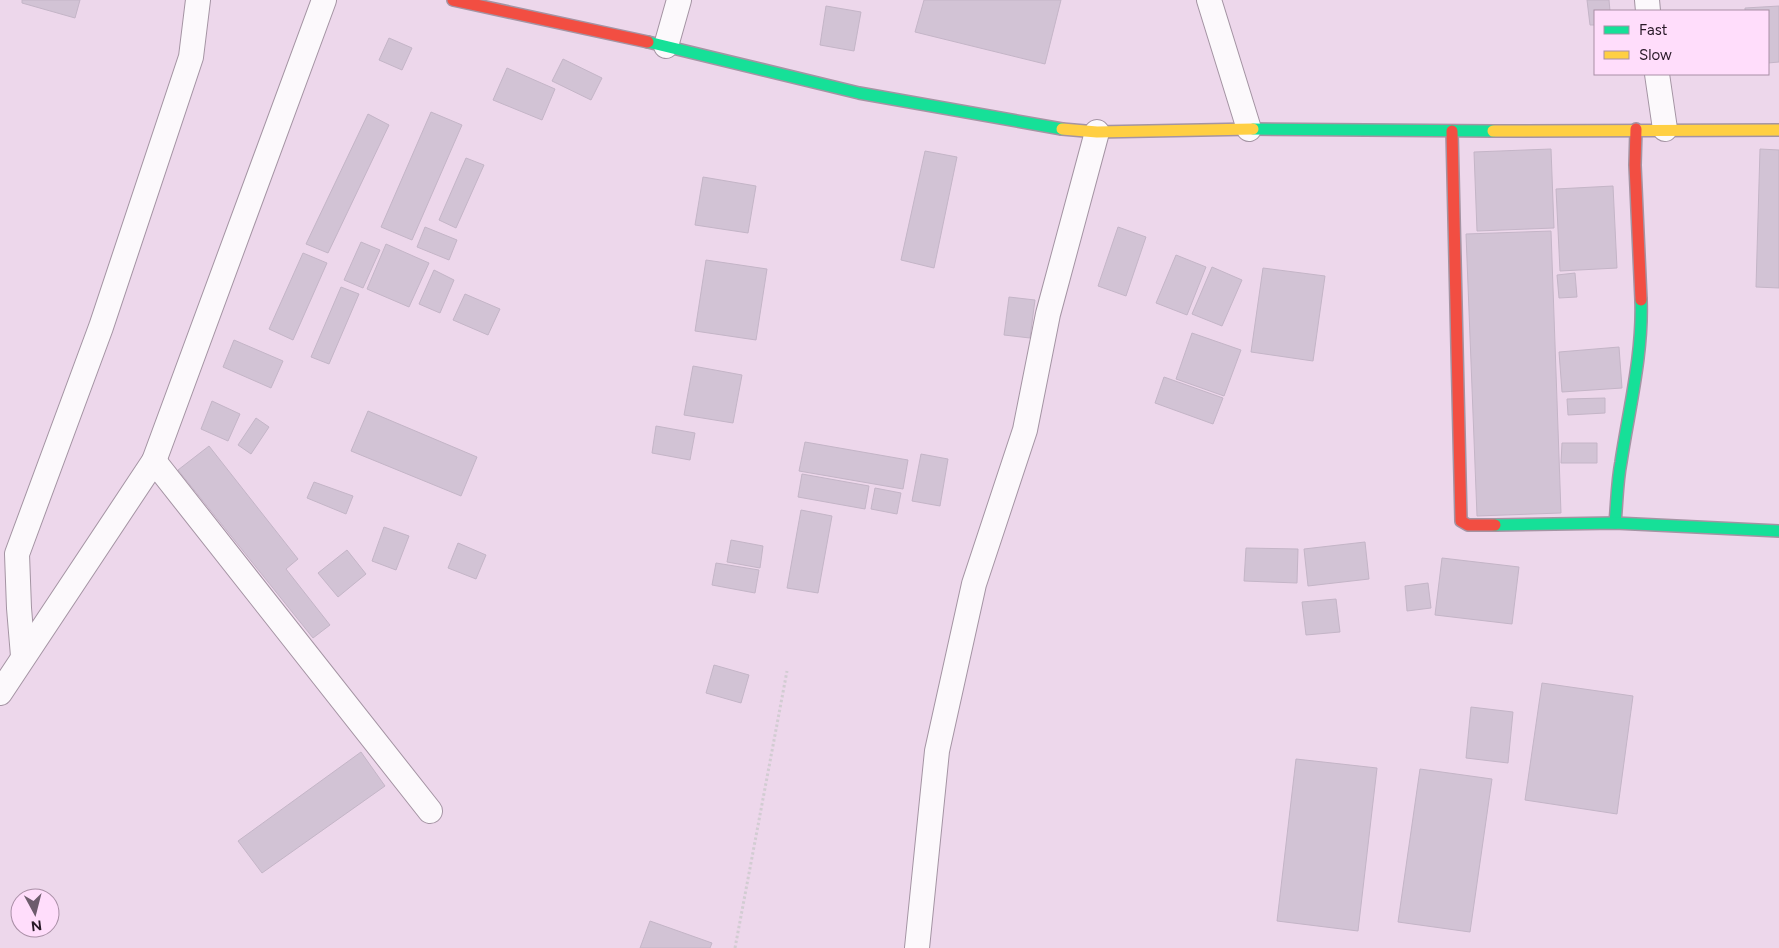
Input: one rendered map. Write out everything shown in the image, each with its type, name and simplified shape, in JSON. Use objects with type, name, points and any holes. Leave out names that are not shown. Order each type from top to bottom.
[{"type":"street","points":[[453,0],[666,46],[859,93],[1063,129],[1097,132],[1249,129],[1452,132],[1636,129],[1779,130]]},
{"type":"street","points":[[1615,523],[1620,465],[1634,386],[1642,325],[1635,165],[1636,129]]},
{"type":"street","points":[[1452,132],[1461,520],[1468,525],[1615,523],[1779,531]]},
{"type":"lane","points":[[23,656],[17,554],[101,326],[191,57],[198,0]]},
{"type":"lane","points":[[0,693],[154,461],[324,0]]},
{"type":"lane","points":[[666,46],[679,0]]},
{"type":"lane","points":[[1209,0],[1249,129]]},
{"type":"lane","points":[[1657,75],[1665,129]]},
{"type":"lane","points":[[917,948],[937,751],[974,584],[1025,430],[1048,314],[1097,132]]},
{"type":"lane","points":[[154,461],[430,811]]},
{"type":"path","points":[[735,948],[787,671]]},
{"type":"building","points":[[22,0],[80,0],[75,18],[22,3]]},
{"type":"building","points":[[924,0],[1061,0],[1045,64],[915,32]]},
{"type":"building","points":[[1587,0],[1609,0],[1610,10],[1594,10],[1594,25],[1590,25]]},
{"type":"building","points":[[826,6],[861,12],[854,51],[820,45]]},
{"type":"building","points":[[1779,6],[1779,62],[1769,63],[1769,10],[1745,10],[1745,8]]},
{"type":"building","points":[[389,38],[412,48],[402,70],[379,60]]},
{"type":"building","points":[[563,59],[602,78],[591,100],[552,81]]},
{"type":"building","points":[[507,68],[555,89],[542,120],[493,100]]},
{"type":"building","points":[[431,112],[462,125],[412,240],[381,227]]},
{"type":"building","points":[[368,114],[389,125],[328,253],[306,244]]},
{"type":"building","points":[[1551,149],[1554,228],[1477,231],[1474,152]]},
{"type":"building","points":[[1760,149],[1779,150],[1779,288],[1756,287]]},
{"type":"building","points":[[925,151],[957,157],[934,268],[901,260]]},
{"type":"building","points":[[466,158],[484,165],[456,228],[439,220]]},
{"type":"building","points":[[703,177],[756,186],[748,233],[695,225]]},
{"type":"building","points":[[1613,186],[1617,268],[1560,271],[1556,189]]},
{"type":"building","points":[[425,227],[457,240],[449,260],[417,247]]},
{"type":"building","points":[[1118,227],[1146,237],[1126,296],[1098,286]]},
{"type":"building","points":[[1551,231],[1561,513],[1477,516],[1466,234]]},
{"type":"building","points":[[361,242],[380,250],[363,288],[344,280]]},
{"type":"building","points":[[386,244],[429,263],[409,307],[367,289]]},
{"type":"building","points":[[303,253],[327,263],[293,340],[269,329]]},
{"type":"building","points":[[1176,255],[1206,267],[1187,315],[1156,303]]},
{"type":"building","points":[[706,260],[767,269],[756,340],[695,331]]},
{"type":"building","points":[[1212,267],[1242,280],[1222,326],[1192,314]]},
{"type":"building","points":[[1263,268],[1325,276],[1313,361],[1251,352]]},
{"type":"building","points":[[434,270],[454,280],[440,313],[419,304]]},
{"type":"building","points":[[1575,273],[1577,297],[1559,298],[1557,275]]},
{"type":"building","points":[[341,287],[359,294],[329,364],[311,357]]},
{"type":"building","points":[[465,294],[500,309],[488,335],[453,320]]},
{"type":"building","points":[[1009,297],[1035,300],[1030,338],[1004,335]]},
{"type":"building","points":[[1192,333],[1241,350],[1224,396],[1176,379]]},
{"type":"building","points":[[234,340],[283,361],[271,388],[223,367]]},
{"type":"building","points":[[1619,347],[1622,388],[1562,392],[1559,352]]},
{"type":"building","points":[[693,366],[742,375],[733,423],[684,415]]},
{"type":"building","points":[[1164,377],[1223,398],[1213,424],[1155,403]]},
{"type":"building","points":[[1605,398],[1605,413],[1568,415],[1567,399]]},
{"type":"building","points":[[212,401],[240,414],[228,441],[201,429]]},
{"type":"building","points":[[368,411],[477,457],[461,496],[351,451]]},
{"type":"building","points":[[256,418],[269,427],[251,454],[238,445]]},
{"type":"building","points":[[656,426],[695,433],[690,460],[652,453]]},
{"type":"building","points":[[805,442],[908,460],[903,489],[799,471]]},
{"type":"building","points":[[1562,443],[1597,443],[1597,463],[1561,463]]},
{"type":"building","points":[[209,446],[298,559],[286,569],[330,625],[313,638],[178,470]]},
{"type":"building","points":[[921,454],[948,459],[940,506],[912,501]]},
{"type":"building","points":[[802,474],[869,486],[865,509],[798,497]]},
{"type":"building","points":[[314,482],[353,496],[346,514],[307,498]]},
{"type":"building","points":[[875,488],[901,493],[897,514],[871,509]]},
{"type":"building","points":[[801,510],[832,516],[818,593],[787,588]]},
{"type":"building","points":[[384,527],[409,536],[396,570],[372,561]]},
{"type":"building","points":[[731,540],[763,546],[760,568],[727,562]]},
{"type":"building","points":[[1365,542],[1369,579],[1308,586],[1304,549]]},
{"type":"building","points":[[458,543],[486,555],[476,579],[448,568]]},
{"type":"building","points":[[1246,548],[1298,549],[1297,583],[1244,581]]},
{"type":"building","points":[[347,550],[366,574],[338,597],[318,573]]},
{"type":"building","points":[[1442,558],[1519,567],[1512,624],[1435,615]]},
{"type":"building","points":[[716,563],[759,570],[755,593],[712,585]]},
{"type":"building","points":[[1428,583],[1431,608],[1407,611],[1405,586]]},
{"type":"building","points":[[1336,599],[1340,632],[1306,635],[1302,602]]},
{"type":"building","points":[[714,665],[749,675],[741,703],[706,693]]},
{"type":"building","points":[[1542,683],[1633,696],[1617,814],[1525,800]]},
{"type":"building","points":[[1471,707],[1513,712],[1508,763],[1466,758]]},
{"type":"building","points":[[361,752],[385,786],[262,873],[238,841]]},
{"type":"building","points":[[1296,759],[1377,768],[1358,931],[1277,921]]},
{"type":"building","points":[[1420,769],[1492,779],[1470,932],[1398,922]]},
{"type":"building","points":[[650,921],[712,943],[710,948],[640,948]]},
{"type":"traffic: fast","points":[[648,42],[859,93],[1062,129]]},
{"type":"traffic: fast","points":[[1253,129],[1493,131]]},
{"type":"traffic: fast","points":[[1615,523],[1620,470],[1638,361],[1641,300]]},
{"type":"traffic: fast","points":[[1495,525],[1615,523],[1779,531]]},
{"type":"traffic: slow","points":[[1062,129],[1097,132],[1253,129]]},
{"type":"traffic: slow","points":[[1493,131],[1779,130]]},
{"type":"traffic: jam","points":[[453,0],[648,42]]},
{"type":"traffic: jam","points":[[1636,129],[1635,165],[1641,300]]},
{"type":"traffic: jam","points":[[1452,131],[1461,521],[1468,525],[1495,525]]}]
